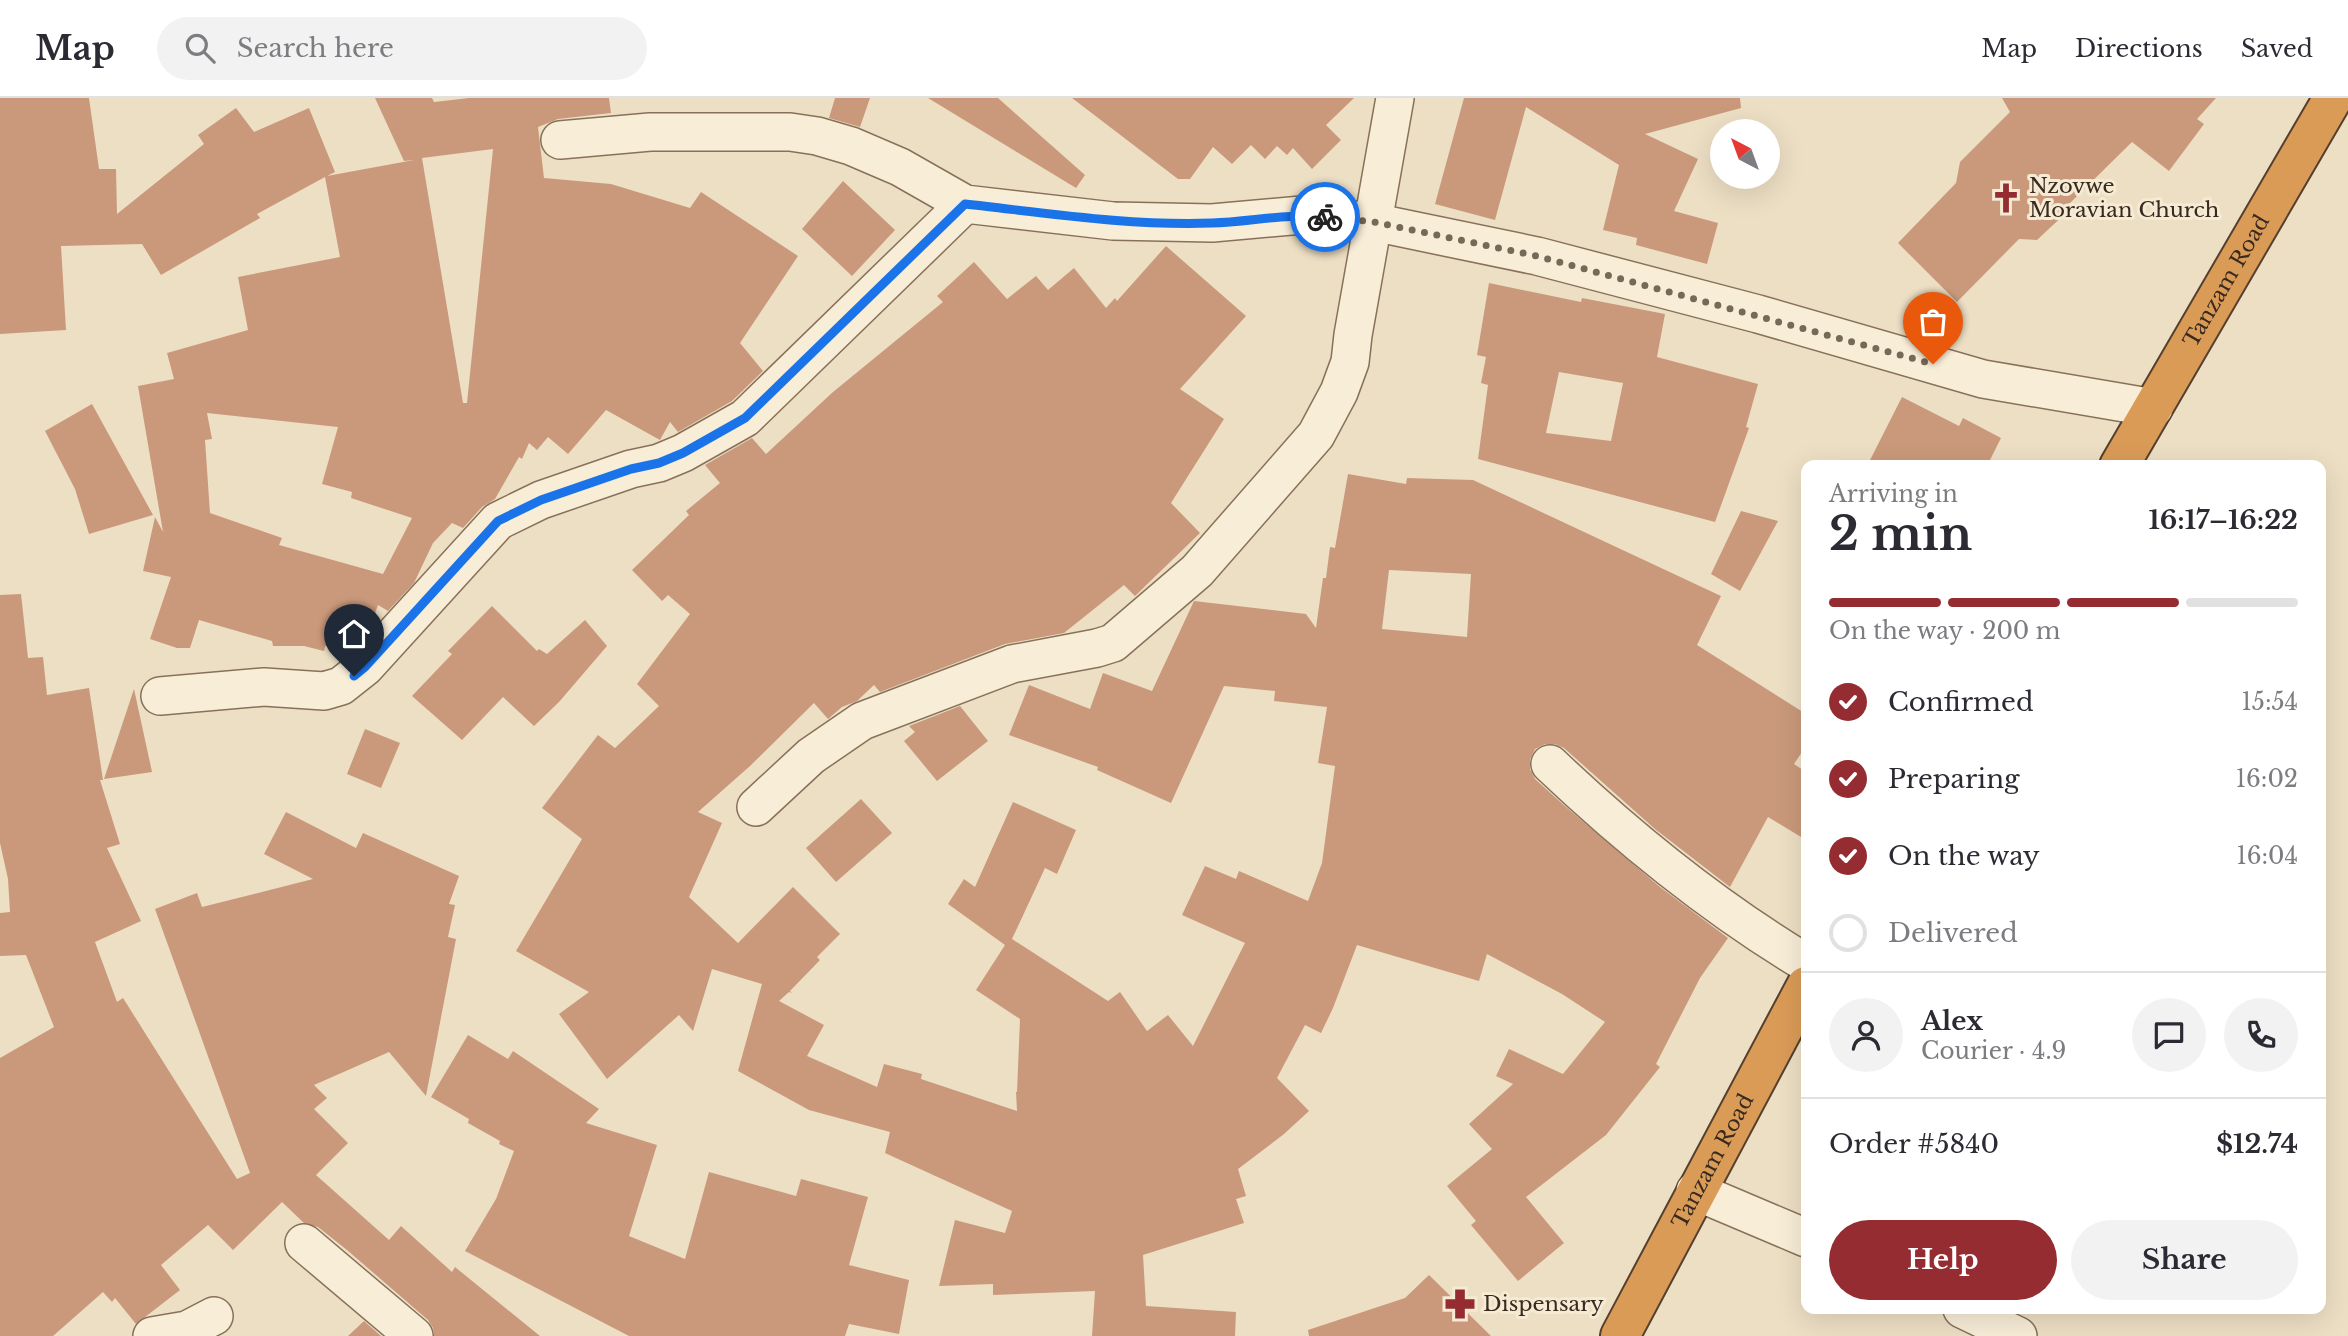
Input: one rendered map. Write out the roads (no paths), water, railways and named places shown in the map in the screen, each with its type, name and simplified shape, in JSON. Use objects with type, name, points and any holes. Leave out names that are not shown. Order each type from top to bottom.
[{"type":"highway","name":"Tanzam Road","points":[[2123,460],[2333,98]]},
{"type":"highway","name":"Tanzam Road","points":[[1620,1336],[1801,995]]},
{"type":"street","points":[[756,807],[811,756],[862,721],[1012,664],[1113,643],[1197,571],[1316,435],[1339,392],[1350,362],[1395,98]]},
{"type":"street","points":[[560,140],[650,132],[763,131],[817,136],[851,146],[900,167],[965,204],[1113,221],[1212,223],[1302,215],[1374,222],[1537,256],[1758,314],[1983,379],[2154,408]]},
{"type":"street","points":[[160,696],[264,687],[324,691],[341,686],[365,667],[498,521],[541,500],[671,458],[745,418],[965,204]]},
{"type":"street","points":[[1550,764],[1605,817],[1681,878],[1765,938],[1801,959]]},
{"type":"street","points":[[1695,1191],[1801,1236]]},
{"type":"street","points":[[304,1242],[414,1336]]},
{"type":"street","points":[[1972,1314],[2018,1336]]},
{"type":"street","points":[[152,1336],[187,1329],[214,1316]]},
{"type":"place","name":"Nzovwe Moravian Church","points":[[2006,198]]},
{"type":"place","name":"Dispensary","points":[[1460,1304]]}]
